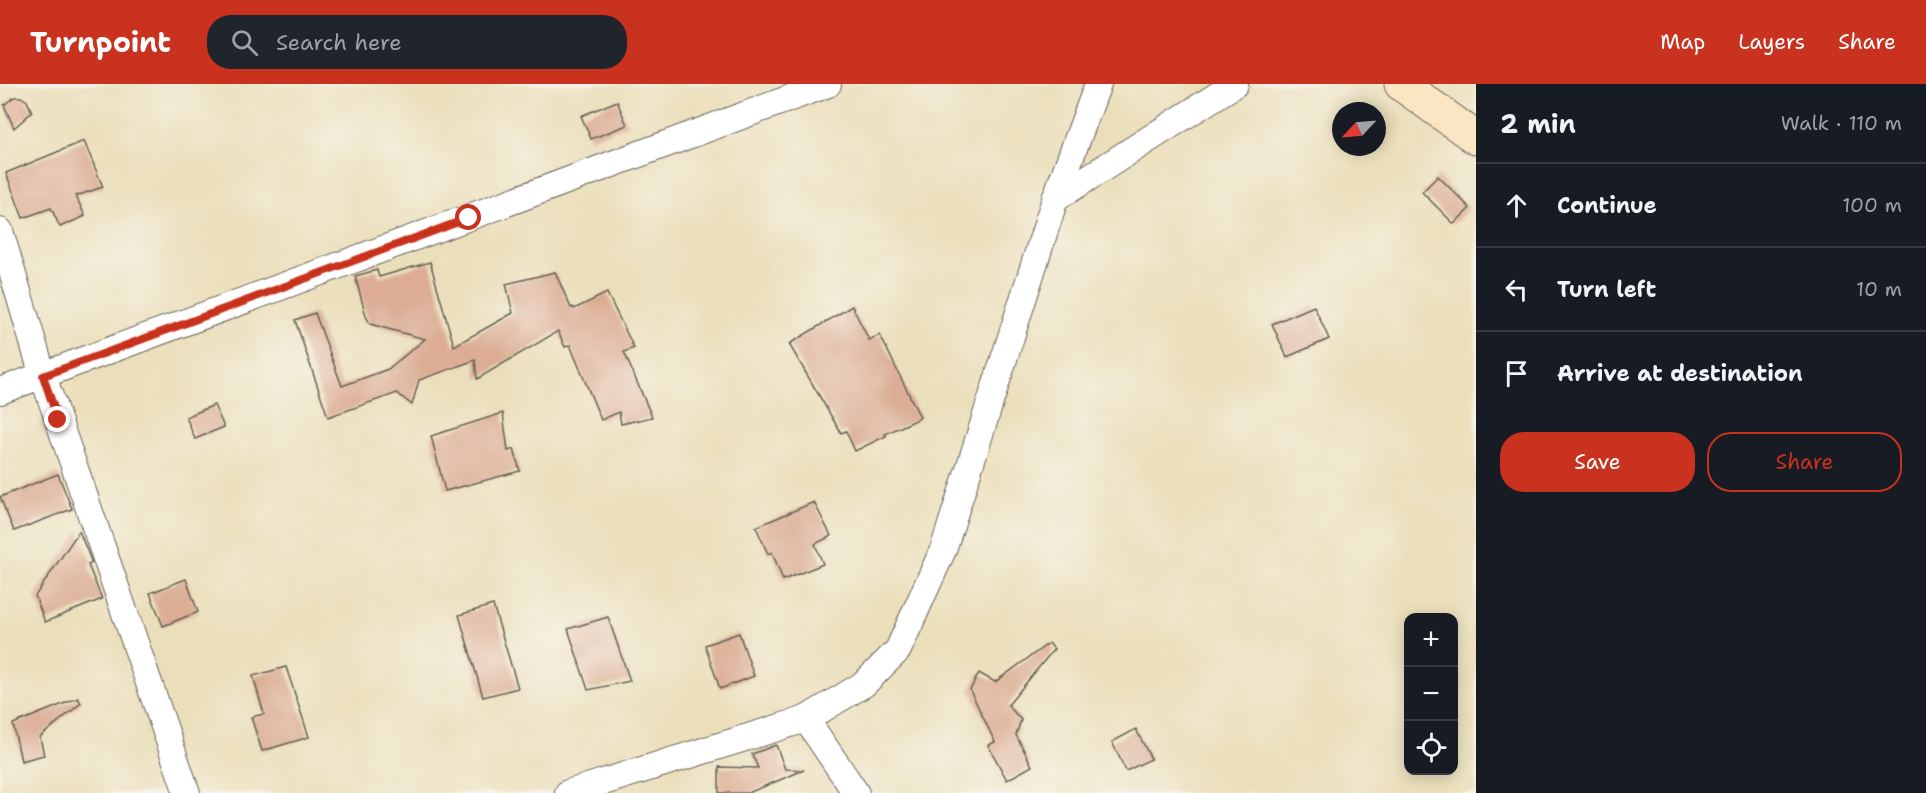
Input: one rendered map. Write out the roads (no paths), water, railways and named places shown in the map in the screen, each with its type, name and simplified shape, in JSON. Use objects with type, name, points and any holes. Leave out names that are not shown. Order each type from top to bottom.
[{"type":"main road","points":[[1401,84],[1476,138]]},
{"type":"street","points":[[0,391],[828,84]]},
{"type":"street","points":[[568,793],[806,719],[864,684],[898,650],[943,550],[1056,199],[1098,84]]},
{"type":"street","points":[[1056,199],[1235,84]]},
{"type":"street","points":[[0,231],[43,376],[188,793]]},
{"type":"street","points":[[806,719],[856,793]]}]
